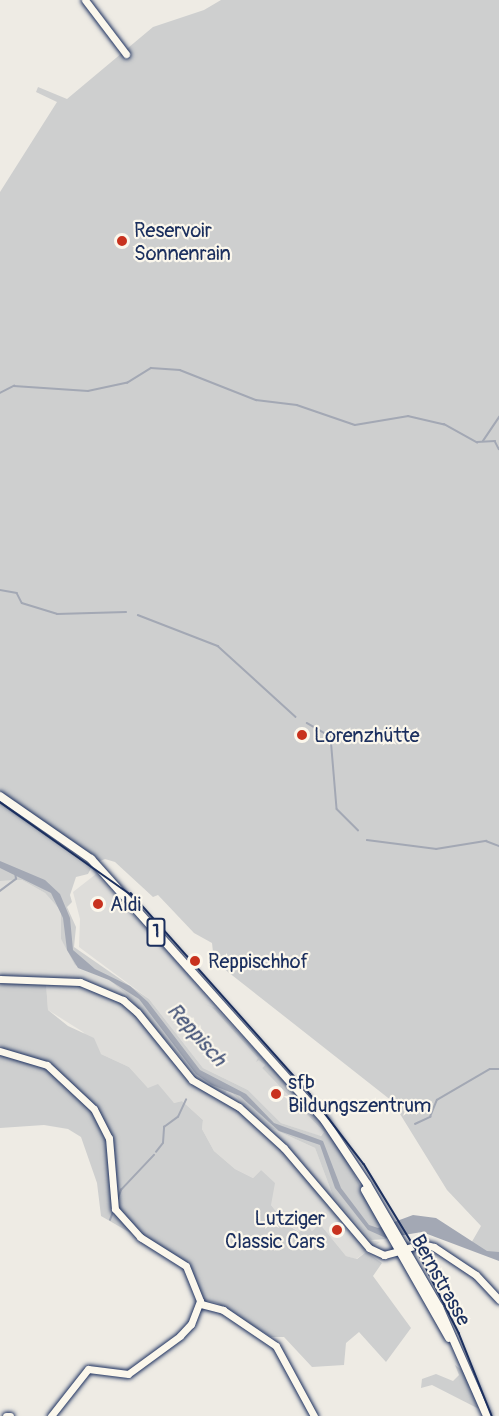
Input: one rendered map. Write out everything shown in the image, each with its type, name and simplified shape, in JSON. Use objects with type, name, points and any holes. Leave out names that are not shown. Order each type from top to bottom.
[{"type":"main road","name":"Bernstrasse","points":[[0,796],[95,863],[316,1111],[357,1170],[460,1351],[487,1416]]},
{"type":"street","points":[[85,0],[126,54]]},
{"type":"street","points":[[0,979],[80,982],[129,1004],[192,1080],[239,1107],[284,1148],[369,1248],[384,1255],[422,1244],[434,1247],[476,1275],[499,1300]]},
{"type":"street","points":[[0,1051],[47,1065],[94,1109],[109,1138],[115,1209],[140,1237],[186,1266],[201,1304]]},
{"type":"street","points":[[51,1416],[86,1371],[96,1368],[118,1375],[132,1372],[185,1332],[201,1304]]},
{"type":"street","points":[[201,1304],[222,1310],[276,1346],[314,1416]]},
{"type":"shaded area","points":[[221,0],[499,0],[499,1260],[470,1245],[481,1226],[447,1190],[392,1101],[214,961],[212,943],[194,933],[158,895],[153,897],[115,862],[105,859],[93,864],[88,874],[76,877],[70,895],[72,902],[67,907],[76,927],[74,947],[149,999],[203,1068],[248,1090],[281,1123],[321,1136],[324,1132],[262,1068],[265,1065],[259,1060],[256,1062],[258,1058],[212,1007],[204,1004],[216,1008],[316,1116],[343,1152],[387,1239],[371,1240],[333,1196],[315,1148],[269,1127],[228,1089],[225,1094],[202,1082],[125,993],[109,980],[75,965],[61,939],[61,911],[45,893],[22,880],[0,881],[0,192],[57,102],[36,92],[38,87],[67,99],[153,27],[204,10]]},
{"type":"shaded area","points":[[0,861],[45,880],[60,894],[70,918],[73,950],[95,969],[130,986],[148,1002],[200,1070],[246,1094],[274,1123],[323,1141],[341,1188],[369,1225],[378,1228],[413,1215],[436,1218],[487,1251],[499,1252],[499,1261],[422,1232],[386,1238],[368,1230],[335,1188],[320,1145],[279,1131],[240,1096],[212,1085],[196,1074],[139,999],[109,980],[78,968],[67,950],[63,918],[51,893],[0,868]]},
{"type":"shaded area","points":[[96,874],[181,967],[265,1065],[262,1068],[324,1132],[320,1136],[281,1123],[248,1090],[203,1068],[149,999],[79,947],[80,919],[73,892]]},
{"type":"shaded area","points":[[22,880],[45,893],[61,911],[61,939],[87,971],[109,980],[125,993],[177,1056],[225,1094],[228,1089],[243,1100],[269,1127],[315,1148],[333,1196],[371,1240],[380,1242],[356,1259],[346,1256],[320,1224],[312,1231],[307,1225],[300,1232],[286,1224],[271,1205],[270,1193],[261,1170],[253,1178],[235,1169],[214,1151],[202,1129],[203,1120],[182,1101],[174,1103],[148,1088],[129,1067],[101,1054],[83,1032],[48,1010],[46,983],[0,983],[0,881]]},
{"type":"shaded area","points":[[0,983],[46,983],[48,1010],[68,1026],[94,1038],[101,1054],[129,1067],[148,1088],[158,1084],[174,1103],[182,1101],[203,1120],[202,1129],[214,1151],[235,1169],[253,1178],[261,1170],[275,1183],[271,1205],[286,1224],[299,1232],[307,1225],[312,1231],[320,1224],[346,1256],[357,1259],[366,1252],[382,1263],[373,1276],[411,1328],[386,1362],[359,1332],[346,1343],[344,1365],[312,1367],[284,1337],[271,1337],[217,1303],[203,1300],[181,1262],[101,1216],[97,1183],[81,1137],[68,1129],[44,1125],[0,1128]]},
{"type":"shaded area","points":[[455,1365],[466,1373],[479,1409],[432,1385],[421,1388],[422,1379],[436,1374],[453,1381],[459,1375]]},
{"type":"waterway","points":[[0,393],[14,386],[88,391],[127,383],[151,368],[180,370],[256,400],[297,405],[355,425],[408,416],[444,424],[477,442],[495,441],[499,449]]},
{"type":"waterway","points":[[483,441],[499,417]]},
{"type":"waterway","points":[[0,590],[17,593],[22,603],[57,614],[126,612]]},
{"type":"waterway","points":[[138,615],[218,646],[296,717]]},
{"type":"waterway","points":[[307,723],[331,737],[337,809],[358,830]]},
{"type":"waterway","points":[[367,840],[436,849],[486,841],[499,846]]},
{"type":"waterway","points":[[0,891],[16,879],[15,873]]},
{"type":"waterway","points":[[415,1124],[430,1117],[437,1100],[490,1069],[499,1069]]},
{"type":"waterway","points":[[156,1152],[163,1143],[164,1127],[178,1117],[186,1100]]},
{"type":"waterway","points":[[117,1201],[121,1190],[154,1155]]},
{"type":"waterway","points":[[110,1220],[113,1212]]},
{"type":"railway","points":[[0,802],[137,899]]},
{"type":"railway","points":[[131,893],[310,1094],[364,1164],[419,1254],[459,1333],[492,1416]]},
{"type":"place","name":"Reservoir Sonnenrain","points":[[122,241]]},
{"type":"place","name":"Lorenzhütte","points":[[302,735]]},
{"type":"place","name":"Aldi","points":[[98,904]]},
{"type":"place","name":"Reppischhof","points":[[195,961]]},
{"type":"place","name":"sfb Bildungszentrum","points":[[276,1094]]},
{"type":"place","name":"Lutziger Classic Cars","points":[[337,1230]]},
{"type":"water label","name":"Reppisch","points":[[196,1035]]}]
